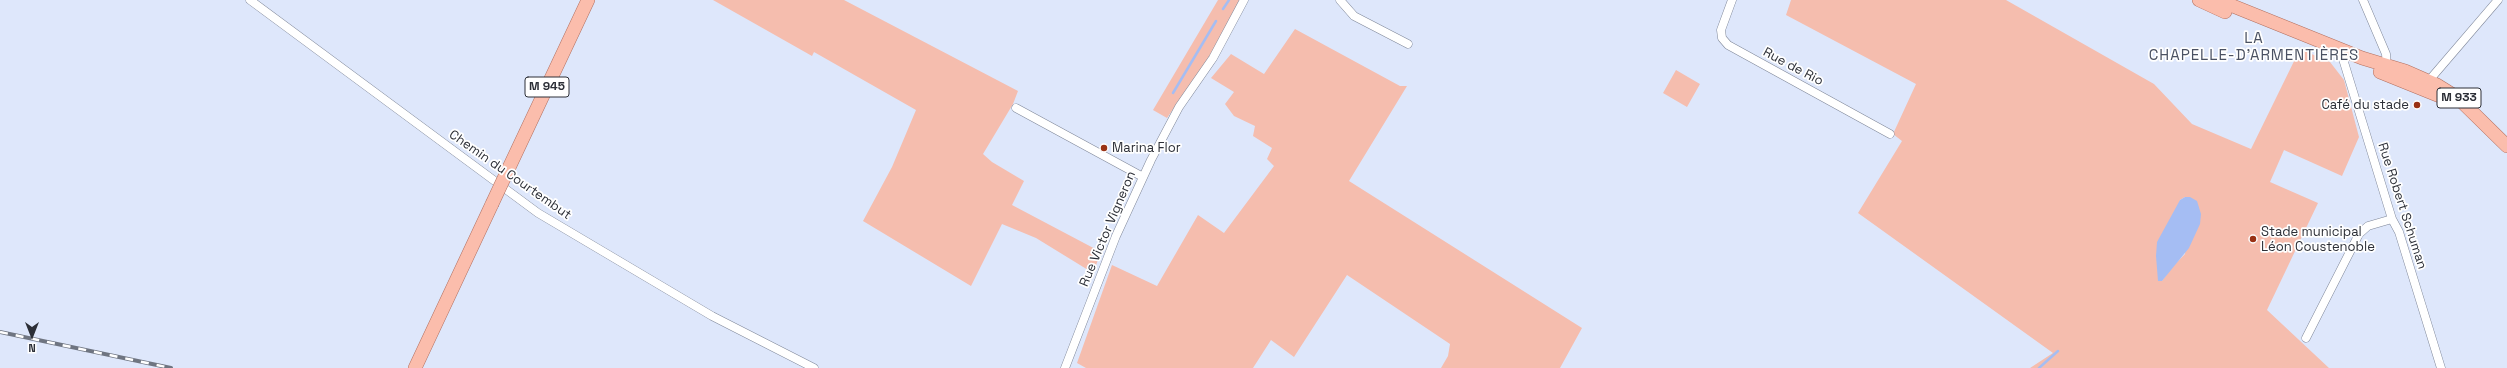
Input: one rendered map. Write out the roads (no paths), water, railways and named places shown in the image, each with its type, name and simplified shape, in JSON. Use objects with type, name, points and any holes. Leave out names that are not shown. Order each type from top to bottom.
[{"type":"main road","name":"M 945","points":[[415,368],[588,0]]},
{"type":"main road","name":"M 933","points":[[2199,0],[2458,98],[2507,146]]},
{"type":"main road","name":"M 933","points":[[2218,0],[2344,55]]},
{"type":"street","name":"Chemin du Courtembut","points":[[250,0],[538,213],[712,316],[814,368]]},
{"type":"street","name":"Rue Victor Vigneron","points":[[1065,368],[1113,243],[1143,177],[1179,107],[1213,58],[1244,0]]},
{"type":"street","points":[[1340,0],[1354,16],[1408,44]]},
{"type":"street","name":"Rue de Rio","points":[[1732,0],[1721,30],[1722,38],[1728,45],[1890,134]]},
{"type":"street","points":[[2363,0],[2386,54],[2387,70]]},
{"type":"street","points":[[2426,85],[2498,0]]},
{"type":"street","name":"Rue Robert Schuman","points":[[2344,55],[2366,136],[2392,219],[2399,232],[2441,368]]},
{"type":"street","points":[[1016,108],[1143,177]]},
{"type":"street","points":[[2306,338],[2359,234],[2365,228],[2392,219]]},
{"type":"water","points":[[2185,197],[2190,197],[2197,201],[2201,214],[2200,224],[2189,248],[2162,281],[2158,281],[2156,256],[2157,242],[2180,200]]},
{"type":"waterway","points":[[1223,9],[1229,0]]},
{"type":"waterway","points":[[1173,93],[1216,21]]},
{"type":"waterway","points":[[2039,368],[2058,351]]},
{"type":"railway","points":[[0,332],[171,368]]},
{"type":"place","name":"Café du stade","points":[[2417,105]]},
{"type":"place","name":"Marina Flor","points":[[1104,148]]},
{"type":"place","name":"Stade municipal Léon Coustenoble","points":[[2253,239]]},
{"type":"district","name":"LA CHAPELLE-D'ARMENTIÈRES","points":[[2254,48]]}]
